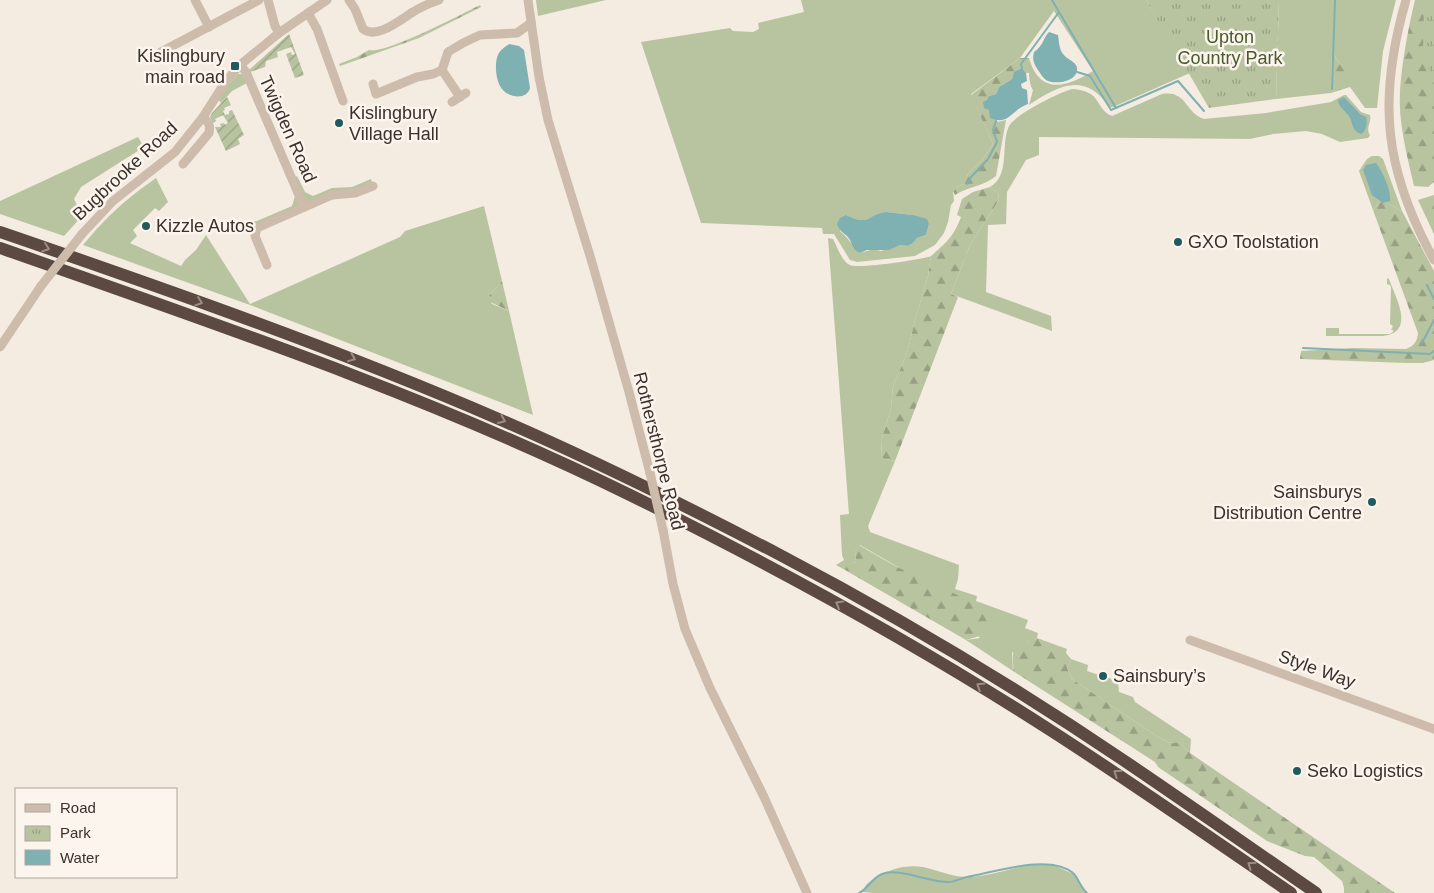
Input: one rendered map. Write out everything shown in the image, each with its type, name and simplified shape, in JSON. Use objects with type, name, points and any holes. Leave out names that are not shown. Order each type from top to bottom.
[{"type":"highway","points":[[0,232],[347,356],[502,420],[643,486],[784,557],[881,610],[974,666],[1131,765],[1316,893]]},
{"type":"highway","points":[[0,248],[232,329],[342,370],[482,428],[636,498],[742,552],[933,658],[1119,775],[1291,893]]},
{"type":"street","points":[[195,0],[209,27]]},
{"type":"street","points":[[160,52],[259,0]]},
{"type":"street","points":[[268,0],[275,26],[279,33]]},
{"type":"street","name":"Bugbrooke Road","points":[[0,347],[41,286],[82,234],[113,201],[175,152],[203,117],[226,81],[240,65],[279,33],[327,0]]},
{"type":"street","points":[[348,0],[355,9],[363,29],[370,32],[375,32],[397,23],[415,10],[439,0]]},
{"type":"street","name":"Rothersthorpe Road","points":[[528,0],[539,77],[548,120],[608,316],[629,392],[650,473],[677,602],[685,629],[710,688],[764,797],[807,893]]},
{"type":"street","points":[[1406,0],[1397,31],[1388,84],[1389,126],[1396,170],[1402,190],[1412,217],[1434,260]]},
{"type":"street","points":[[308,13],[317,29],[337,90],[343,101]]},
{"type":"street","points":[[373,84],[376,94],[417,76],[433,74],[442,70],[448,52],[463,43],[480,35],[517,33],[531,22]]},
{"type":"street","name":"Twigden Road","points":[[240,65],[246,72],[304,206]]},
{"type":"street","points":[[442,70],[459,97]]},
{"type":"street","name":"Bugbrooke Road","points":[[183,164],[209,132],[208,122],[203,117]]},
{"type":"street","points":[[267,265],[255,236],[256,230],[259,227],[332,194],[354,193],[373,186]]},
{"type":"street","name":"Style Way","points":[[1190,640],[1434,729]]},
{"type":"green space","points":[[536,0],[606,0],[538,16]]},
{"type":"green space","points":[[801,0],[1146,0],[1190,73],[1113,107],[1109,107],[1100,96],[1090,89],[1071,85],[1050,92],[1029,105],[1033,90],[1030,79],[1029,58],[1040,78],[1047,83],[1055,85],[1074,81],[1093,71],[1054,11],[1020,58],[971,94],[993,144],[983,159],[968,174],[964,184],[953,191],[954,201],[951,205],[948,222],[944,233],[935,245],[915,256],[857,262],[850,260],[834,234],[823,234],[822,228],[701,223],[641,42],[730,28],[733,31],[753,32],[759,29],[758,23],[804,12]],"holes":[[[886,212],[913,215],[929,224],[926,235],[917,238],[908,246],[900,245],[881,251],[874,249],[860,253],[840,231],[846,215],[860,220]]]},
{"type":"green space","name":"Upton Country Park","points":[[1146,0],[1279,0],[1276,99],[1209,108]]},
{"type":"green space","points":[[1279,0],[1396,0],[1383,51],[1377,108],[1365,108],[1350,87],[1345,71],[1335,56],[1332,55],[1331,93],[1276,99]]},
{"type":"green space","points":[[1415,0],[1434,0],[1434,182],[1428,187],[1414,186],[1400,115],[1402,68]]},
{"type":"green space","points":[[1424,0],[1434,0],[1434,85],[1423,53]]},
{"type":"green space","points":[[480,5],[481,7],[419,38],[340,66],[339,64],[369,50],[377,50],[406,40]]},
{"type":"green space","points":[[289,34],[304,75],[295,78],[286,54],[291,52],[292,55],[295,54],[291,47],[277,52],[278,57],[266,61],[265,67],[250,72],[249,70]]},
{"type":"green space","points":[[1332,55],[1335,56],[1347,74],[1350,87],[1331,93]]},
{"type":"green space","points":[[1020,58],[1029,58],[1029,73],[1026,73],[1022,68],[1014,73],[1012,79],[999,87],[996,94],[989,96],[989,110],[998,122],[1006,120],[996,176],[987,182],[955,195],[953,191],[964,184],[968,174],[983,159],[993,144],[971,95]]},
{"type":"green space","points":[[238,74],[242,74],[247,83],[232,91],[221,103],[218,99]]},
{"type":"green space","points":[[1072,89],[1082,90],[1094,96],[1106,113],[1112,116],[1162,94],[1170,94],[1176,95],[1193,112],[1204,119],[1266,113],[1331,102],[1346,95],[1361,112],[1370,115],[1368,130],[1370,135],[1368,138],[1340,142],[1322,134],[1306,131],[1273,134],[1250,139],[1039,137],[1039,155],[1026,160],[1007,192],[1006,224],[988,225],[986,292],[1051,316],[1052,331],[951,294],[970,245],[999,200],[998,193],[990,187],[1001,175],[1006,134],[1009,126],[1028,110]]},
{"type":"green space","points":[[227,97],[231,105],[224,108],[225,110],[223,111],[225,115],[229,114],[229,111],[232,110],[244,135],[238,139],[240,144],[226,151],[215,127],[221,127],[220,124],[224,123],[225,125],[228,123],[223,115],[215,119],[216,121],[213,123],[210,117]]},
{"type":"green space","points":[[138,137],[144,147],[81,187],[74,199],[82,216],[64,236],[0,214],[0,201]]},
{"type":"green space","points":[[1372,156],[1379,156],[1383,159],[1402,211],[1381,200],[1373,210],[1359,171],[1367,159]]},
{"type":"green space","points":[[297,176],[305,192],[313,196],[332,188],[352,187],[371,179],[373,186],[338,193],[255,231],[246,227],[243,222],[257,221],[292,206],[295,196],[293,180]]},
{"type":"green space","points":[[156,178],[168,202],[159,211],[155,208],[133,230],[137,236],[130,243],[181,266],[196,250],[206,235],[250,304],[400,237],[405,231],[484,206],[502,281],[488,297],[492,304],[509,311],[533,415],[250,305],[83,245],[117,208]]},
{"type":"green space","points":[[990,187],[998,193],[999,200],[970,245],[951,294],[958,297],[895,461],[881,458],[882,438],[891,408],[893,386],[907,353],[928,276],[931,256],[945,243],[955,229],[961,217],[957,215],[962,199],[973,192]]},
{"type":"green space","points":[[1434,195],[1434,234],[1418,200]]},
{"type":"green space","points":[[1381,200],[1402,211],[1434,271],[1434,360],[1423,363],[1406,363],[1300,359],[1301,351],[1353,348],[1406,349],[1416,341],[1418,333],[1373,210]]},
{"type":"green space","points":[[828,238],[833,239],[847,263],[855,266],[903,262],[931,256],[928,276],[907,353],[893,386],[891,408],[882,438],[881,458],[895,461],[868,526],[870,532],[959,565],[955,589],[977,596],[976,601],[1028,620],[1025,628],[1038,633],[1037,638],[1027,641],[1012,653],[1013,671],[966,640],[980,638],[922,579],[860,545],[855,551],[856,562],[848,565],[845,570],[836,565],[844,560],[842,555],[840,515],[849,514]]},
{"type":"green space","points":[[1387,278],[1396,296],[1401,314],[1399,328],[1393,333],[1390,334],[1393,332],[1391,330],[1393,326],[1390,324],[1390,285],[1387,284]]},
{"type":"green space","points":[[502,281],[509,311],[488,301],[488,297]]},
{"type":"green space","points":[[1326,328],[1339,328],[1339,334],[1390,334],[1383,336],[1326,336]]},
{"type":"green space","points":[[859,545],[894,565],[954,593],[976,606],[995,623],[990,633],[966,640],[845,570],[847,565],[856,562],[855,551]]},
{"type":"green space","points":[[1037,638],[1067,649],[1066,653],[1071,659],[1067,668],[1072,679],[1158,737],[1170,743],[1179,742],[1190,753],[1395,893],[1344,893],[1342,881],[1314,857],[1305,856],[1267,841],[1158,767],[1155,762],[1013,671],[1013,656],[1016,648],[1026,641]]},
{"type":"green space","points":[[1071,659],[1088,665],[1087,671],[1118,681],[1119,692],[1133,697],[1135,702],[1191,739],[1190,753],[1179,742],[1170,743],[1158,737],[1072,679],[1067,668]]},
{"type":"green space","points":[[1041,864],[1054,865],[1073,874],[1087,893],[863,892],[866,885],[875,878],[886,872],[904,867],[917,866],[949,874],[974,877]]},
{"type":"water","points":[[1049,32],[1058,35],[1062,52],[1076,65],[1077,71],[1075,75],[1068,80],[1050,82],[1046,80],[1034,64],[1034,52],[1040,47]]},
{"type":"water","points":[[509,44],[519,46],[524,50],[530,88],[522,96],[513,96],[505,92],[497,78],[496,63],[498,55]]},
{"type":"water","points":[[1022,68],[1026,73],[1027,81],[1021,84],[1022,88],[1027,90],[1028,104],[1006,119],[996,120],[990,118],[989,110],[984,108],[983,102],[989,96],[996,94],[999,87],[1012,79],[1014,72]]},
{"type":"water","points":[[1344,97],[1360,114],[1366,117],[1366,127],[1361,134],[1355,130],[1349,117],[1339,105],[1338,100]]},
{"type":"water","points":[[1376,163],[1384,176],[1389,192],[1390,201],[1383,203],[1372,195],[1363,170],[1366,165]]},
{"type":"water","points":[[886,212],[913,215],[927,219],[929,224],[926,235],[917,238],[908,246],[900,245],[889,250],[867,250],[860,253],[837,224],[840,218],[846,215],[865,220]]},
{"type":"waterway","points":[[1022,68],[1021,64],[1059,12],[1052,0]]},
{"type":"waterway","points":[[1332,89],[1335,0]]},
{"type":"waterway","points":[[1059,12],[1116,108]]},
{"type":"waterway","points":[[1077,72],[1090,76],[1111,110],[1178,81],[1204,111]]},
{"type":"waterway","points":[[967,184],[988,159],[997,142],[993,130],[996,121]]},
{"type":"waterway","points":[[1427,285],[1434,299]]},
{"type":"waterway","points":[[1422,343],[1434,320]]},
{"type":"waterway","points":[[1303,348],[1430,354],[1434,351]]},
{"type":"waterway","points":[[859,893],[879,876],[888,872],[949,882],[1007,868],[1037,864],[1064,868],[1074,874],[1087,893]]},
{"type":"place","name":"Kislingbury main road","points":[[235,66]]},
{"type":"place","name":"Kislingbury Village Hall","points":[[339,123]]},
{"type":"place","name":"Kizzle Autos","points":[[146,226]]},
{"type":"place","name":"GXO Toolstation","points":[[1178,242]]},
{"type":"place","name":"Sainsburys Distribution Centre","points":[[1372,502]]},
{"type":"place","name":"Sainsbury’s","points":[[1103,676]]},
{"type":"place","name":"Seko Logistics","points":[[1297,771]]}]
